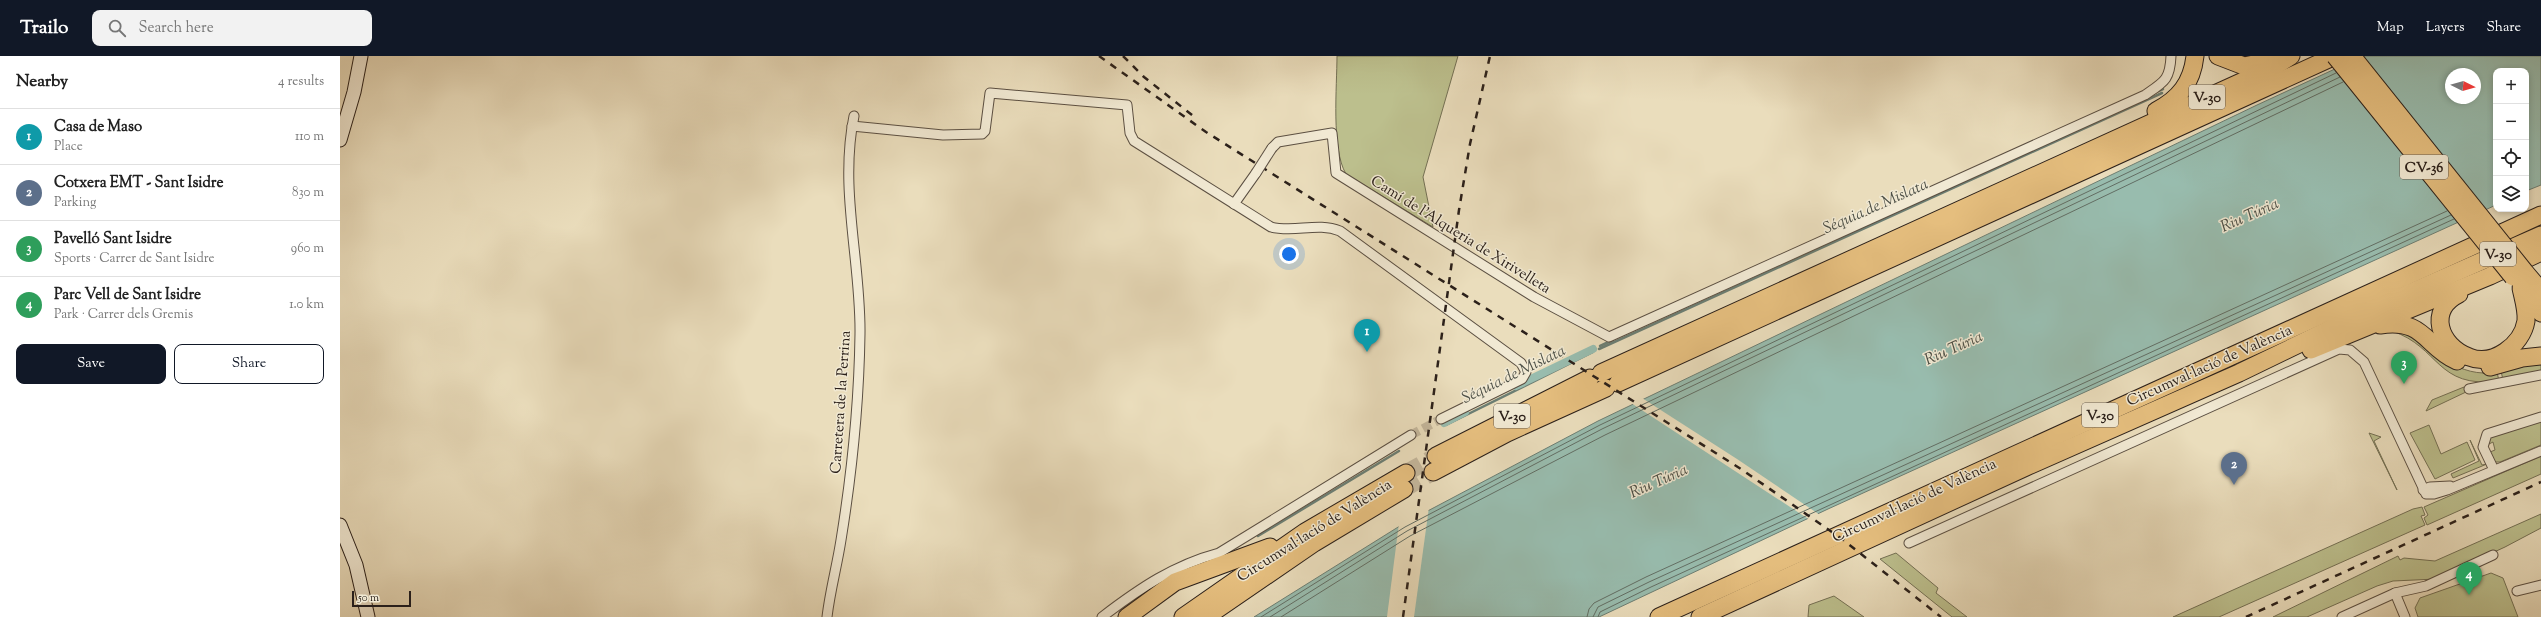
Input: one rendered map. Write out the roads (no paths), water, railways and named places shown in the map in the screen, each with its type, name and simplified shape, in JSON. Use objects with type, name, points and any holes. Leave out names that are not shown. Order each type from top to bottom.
[{"type":"highway","points":[[2125,134],[2138,121],[2177,98],[2186,86],[2192,72],[2195,56]]},
{"type":"highway","points":[[2218,56],[2244,66],[2289,57]]},
{"type":"highway","name":"V-30","points":[[1604,381],[2335,56]]},
{"type":"highway","name":"CV-36","points":[[2335,56],[2520,279],[2541,291]]},
{"type":"highway","name":"CV-36","points":[[2352,56],[2520,279],[2541,313]]},
{"type":"highway","name":"V-30","points":[[1434,464],[1507,433],[1604,381],[2125,134],[2272,68],[2289,57]]},
{"type":"highway","name":"Circumval·lació de València","points":[[1659,617],[2541,215]]},
{"type":"highway","points":[[2455,272],[2466,262],[2541,227]]},
{"type":"highway","name":"Circumval·lació de València","points":[[1700,617],[2026,467],[2239,373],[2455,272],[2470,268],[2541,235]]},
{"type":"highway","points":[[2239,373],[2259,371],[2490,276],[2541,252]]},
{"type":"highway","points":[[2490,276],[2451,298],[2442,307],[2438,318],[2440,330],[2450,343],[2460,353],[2470,358],[2484,359],[2498,356],[2512,348],[2521,335],[2526,322],[2520,279]]},
{"type":"highway","points":[[2368,326],[2389,323],[2408,325],[2423,333],[2450,358],[2465,365],[2494,367],[2522,358],[2541,356]]},
{"type":"highway","name":"Circumval·lació de València","points":[[1183,617],[1310,537],[1405,481]]},
{"type":"highway","points":[[1127,617],[1180,579],[1310,537]]},
{"type":"highway","points":[[1190,617],[1296,550],[1310,537]]},
{"type":"highway","name":"Circumval·lació de València","points":[[1206,617],[1310,537]]},
{"type":"street","points":[[340,140],[354,92],[361,56]]},
{"type":"street","name":"Camí de l'Alqueria de Xirivelleta","points":[[1234,204],[1272,148],[1278,142],[1332,133],[1336,173],[1534,297],[1608,337],[2145,95],[2163,83],[2170,73],[2171,56]]},
{"type":"street","name":"Carretera de la Perrina","points":[[827,617],[842,538],[859,380],[859,299],[850,216],[850,151],[853,121],[942,134],[982,134],[985,131],[990,93],[1127,105],[1130,133],[1134,141],[1234,204]]},
{"type":"street","points":[[1234,204],[1271,227],[1285,231],[1331,227],[1340,231],[1522,363],[1526,372],[1522,379],[1441,419]]},
{"type":"street","points":[[1909,543],[2339,349],[2350,350],[2364,362],[2426,494],[2434,494],[2541,451]]},
{"type":"street","points":[[2469,389],[2541,375]]},
{"type":"street","points":[[2494,470],[2483,447],[2487,434],[2541,417]]},
{"type":"street","points":[[1102,617],[1167,573],[1192,560],[1220,553],[1411,435]]},
{"type":"street","points":[[340,525],[361,585],[368,617]]},
{"type":"street","points":[[2342,617],[2395,593],[2426,586],[2494,555]]},
{"type":"street","points":[[361,585],[362,617]]},
{"type":"street","points":[[2517,590],[2541,585]]},
{"type":"street","points":[[2395,593],[2405,617]]},
{"type":"water","name":"Riu Túria","points":[[2363,56],[2541,56],[2541,185],[2529,190],[2529,68],[2493,68],[2493,206],[1828,509],[1599,617],[1254,617],[1403,524],[1598,421],[2257,105]]},
{"type":"waterway","name":"Séquia de Mislata","points":[[2154,93],[2163,89]]},
{"type":"waterway","name":"Séquia de Mislata","points":[[1599,349],[2162,93]]},
{"type":"waterway","name":"Séquia de Mislata","points":[[1600,346],[1613,340]]},
{"type":"waterway","name":"Séquia de Mislata","points":[[1516,386],[1593,349]]},
{"type":"waterway","name":"Séquia de Mislata","points":[[1446,425],[1593,352]]},
{"type":"waterway","name":"Séquia de Mislata","points":[[1444,423],[1465,412]]},
{"type":"waterway","name":"Séquia de Mislata","points":[[1258,536],[1399,451]]},
{"type":"tunnel","points":[[1411,435],[1441,419]]},
{"type":"tunnel","points":[[1406,473],[1436,456]]},
{"type":"tunnel","points":[[1404,489],[1433,472]]},
{"type":"railway","points":[[1099,56],[1206,132],[1741,469],[1842,539],[1941,617]]},
{"type":"railway","points":[[1123,56],[1144,77],[1197,119]]},
{"type":"railway","points":[[1403,617],[1459,210],[1470,144],[1490,56]]},
{"type":"railway","points":[[2246,617],[2541,482]]},
{"type":"place","name":"Casa de Maso","points":[[1367,352]]},
{"type":"place","name":"Pavelló Sant Isidre","points":[[2404,384]]},
{"type":"place","name":"Cotxera EMT - Sant Isidre","points":[[2234,485]]},
{"type":"place","name":"Parc Vell de Sant Isidre","points":[[2469,595]]}]
